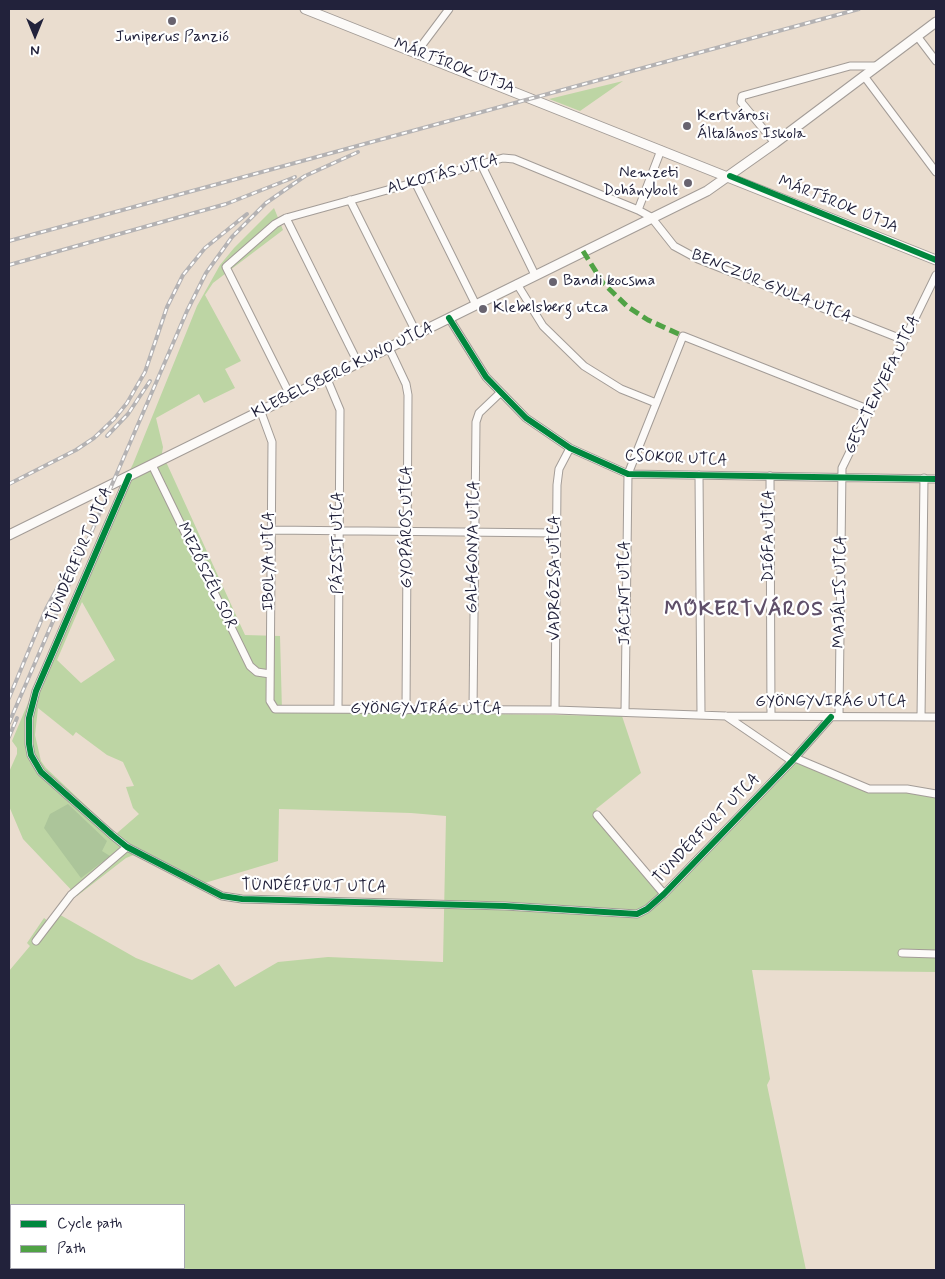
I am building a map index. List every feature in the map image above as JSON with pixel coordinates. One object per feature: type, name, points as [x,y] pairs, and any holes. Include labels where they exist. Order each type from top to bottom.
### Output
[{"type":"street","name":"MÁRTÍROK ÚTJA","points":[[305,9],[730,176],[936,260]]},
{"type":"street","points":[[416,52],[449,9]]},
{"type":"street","name":"KLEBELSBERG KUNO UTCA","points":[[9,535],[707,190],[775,144],[936,22]]},
{"type":"street","points":[[917,36],[936,61]]},
{"type":"street","points":[[775,144],[741,102],[740,98],[743,95],[850,66],[878,66]]},
{"type":"street","points":[[864,76],[936,172]]},
{"type":"street","points":[[638,210],[661,150]]},
{"type":"street","name":"ALKOTÁS UTCA","points":[[291,397],[226,267],[275,224],[286,218],[503,158],[514,159],[651,217]]},
{"type":"street","points":[[480,164],[536,275]]},
{"type":"street","points":[[415,182],[476,305]]},
{"type":"street","points":[[350,200],[417,334]]},
{"type":"street","name":"BENCZÚR GYULA UTCA","points":[[651,217],[674,246],[691,256],[904,340]]},
{"type":"street","points":[[286,218],[358,363]]},
{"type":"street","name":"GESZTENYEFA UTCA","points":[[842,468],[936,275]]},
{"type":"street","points":[[517,284],[542,326],[584,366],[621,389],[656,404]]},
{"type":"street","name":"CSOKOR UTCA","points":[[449,318],[475,362],[500,393],[539,428],[570,448],[628,474],[936,479]]},
{"type":"street","points":[[628,474],[683,336],[870,410]]},
{"type":"street","name":"GYOPÁROS UTCA","points":[[389,348],[406,384],[408,395],[406,710]]},
{"type":"street","name":"PÁZSIT UTCA","points":[[327,378],[340,410],[338,709]]},
{"type":"street","name":"GALAGONYA UTCA","points":[[473,710],[476,422],[479,413],[500,393]]},
{"type":"street","name":"IBOLYA UTCA","points":[[261,412],[272,442],[270,704],[275,709]]},
{"type":"street","name":"VADRÓZSA UTCA","points":[[555,710],[557,477],[570,448]]},
{"type":"street","name":"MEZŐSZÉL SOR","points":[[152,465],[250,666],[257,672],[270,674]]},
{"type":"street","name":"MAJÁLIS UTCA","points":[[839,716],[842,468]]},
{"type":"street","name":"JÁCINT UTCA","points":[[625,712],[628,474]]},
{"type":"street","points":[[699,475],[701,714]]},
{"type":"street","name":"TÜNDÉRFÜRT UTCA","points":[[129,476],[36,691],[28,732],[31,755],[41,772],[127,847],[222,896],[242,899],[505,906],[631,915],[646,910],[664,894],[794,759],[831,717]]},
{"type":"street","name":"DIÓFA UTCA","points":[[770,476],[771,716]]},
{"type":"street","points":[[921,717],[924,478]]},
{"type":"street","points":[[271,530],[556,533]]},
{"type":"street","name":"GYÖNGYVIRÁG UTCA","points":[[275,709],[555,710],[726,716],[936,717]]},
{"type":"street","points":[[726,716],[794,759],[869,789],[907,789],[936,794]]},
{"type":"street","points":[[597,815],[664,894]]},
{"type":"street","points":[[36,941],[71,896],[127,847]]},
{"type":"street","points":[[902,953],[936,954]]},
{"type":"green space","points":[[623,81],[580,111],[549,99]]},
{"type":"green space","points":[[274,208],[283,230],[213,283],[205,295],[241,361],[225,369],[235,388],[204,403],[199,394],[156,418],[163,447],[162,453],[245,635],[280,636],[282,711],[622,716],[641,773],[596,809],[664,899],[797,761],[877,793],[936,793],[936,972],[752,970],[770,1079],[767,1085],[806,1270],[9,1270],[9,971],[30,946],[27,943],[44,918],[48,921],[55,912],[136,958],[192,980],[219,964],[235,987],[278,962],[328,957],[443,962],[446,816],[411,813],[279,809],[278,861],[198,885],[136,854],[126,858],[77,896],[23,839],[9,806],[9,772],[17,754],[17,748],[12,741],[105,520],[133,464],[197,306],[220,265],[234,248]],"holes":[[[82,602],[115,660],[81,683],[57,660]],[[38,708],[73,736],[76,732],[107,755],[123,762],[134,786],[126,787],[133,808],[139,814],[116,834],[46,768],[41,761],[35,735]]]},
{"type":"green space","points":[[68,804],[107,841],[102,851],[110,856],[81,878],[44,828],[50,814]]},
{"type":"railway","points":[[9,241],[859,9]]},
{"type":"railway","points":[[9,723],[187,311],[206,273],[232,237],[266,203],[305,176],[358,152]]},
{"type":"railway","points":[[9,265],[226,204],[295,177]]},
{"type":"railway","points":[[9,484],[76,450],[94,438],[114,419],[127,403],[145,372],[167,307],[183,275],[205,248],[247,214]]},
{"type":"railway","points":[[107,436],[128,414],[150,381]]},
{"type":"railway","points":[[9,698],[46,609],[76,553]]},
{"type":"railway","points":[[9,737],[17,718]]},
{"type":"marked path","points":[[583,251],[603,283],[628,307],[648,320],[683,336]]},
{"type":"cycle path","points":[[730,176],[936,260]]},
{"type":"cycle path","points":[[449,318],[486,377],[526,418],[570,448],[628,474],[936,479]]},
{"type":"cycle path","points":[[129,476],[36,691],[29,718],[31,755],[41,772],[127,847],[222,896],[242,899],[505,906],[637,914],[647,909],[664,894],[792,761],[831,717]]},
{"type":"place","name":"Juniperus Panzió","points":[[172,21]]},
{"type":"place","name":"Kertvárosi Általános Iskola","points":[[687,126]]},
{"type":"place","name":"Nemzeti Dohánybolt","points":[[688,183]]},
{"type":"place","name":"Bandi kocsma","points":[[553,282]]},
{"type":"place","name":"Klebelsberg utca","points":[[483,309]]},
{"type":"district","name":"MŰKERTVÁROS","points":[[744,611]]}]
